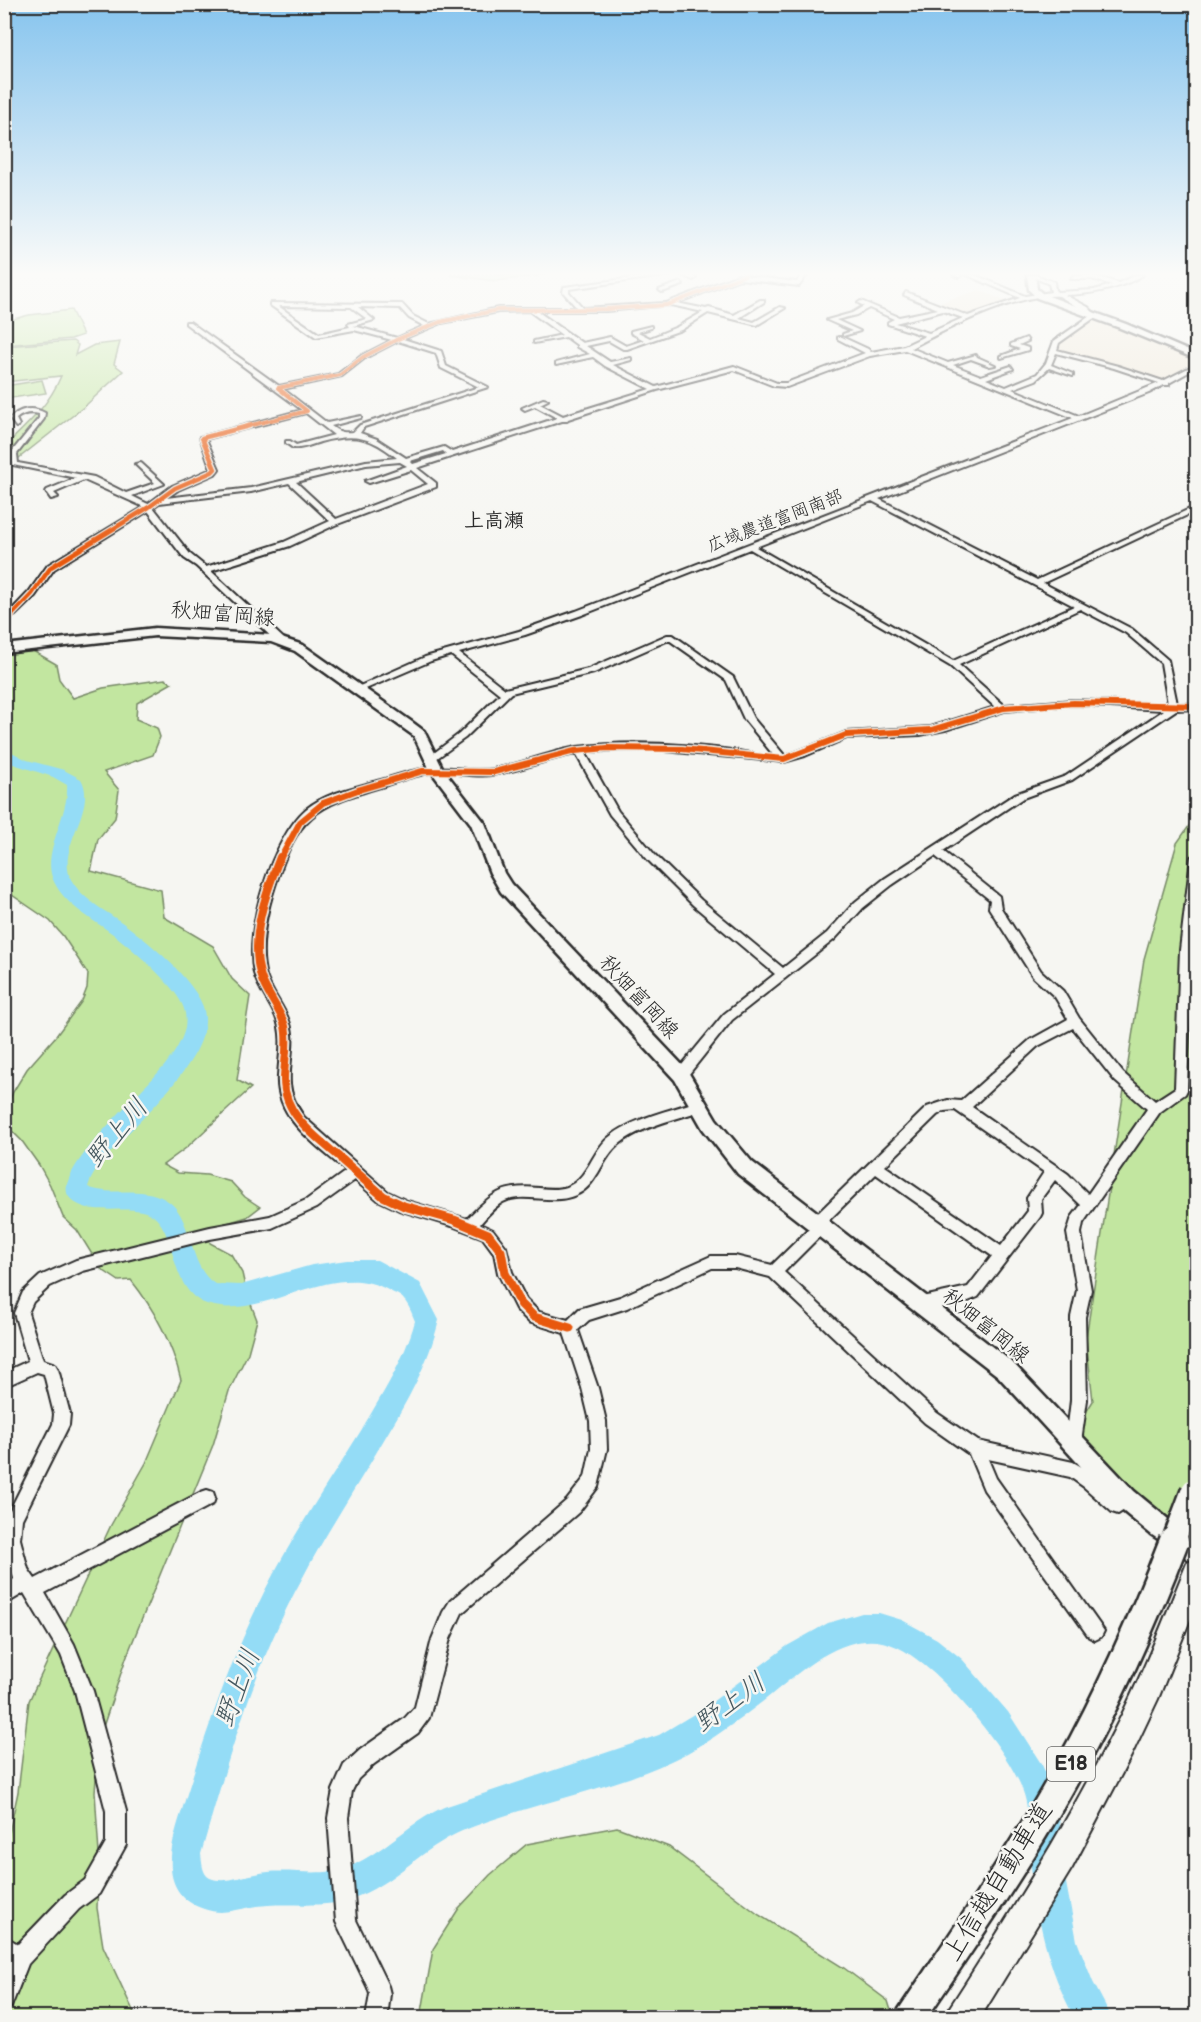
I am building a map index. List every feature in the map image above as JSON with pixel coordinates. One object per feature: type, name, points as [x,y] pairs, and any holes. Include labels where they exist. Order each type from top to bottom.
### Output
[{"type":"highway","name":"上信越自動車道","points":[[910,2018],[979,1917],[1036,1827],[1088,1733],[1132,1642],[1166,1564],[1195,1485]]},
{"type":"highway","name":"上信越自動車道","points":[[961,2018],[1008,1947],[1085,1815],[1160,1663],[1197,1572]]},
{"type":"main road","name":"秋畑富岡線","points":[[4,649],[155,632],[188,632],[281,641],[299,648],[419,734],[435,764],[478,823],[497,873],[506,888],[681,1075],[698,1106],[729,1152],[745,1168],[1005,1369],[1126,1499],[1160,1527],[1197,1551]]},
{"type":"street","points":[[252,369],[336,433],[346,435]]},
{"type":"street","points":[[278,388],[340,375],[347,369]]},
{"type":"street","points":[[356,434],[357,429],[362,426],[485,387],[447,369]]},
{"type":"street","points":[[618,369],[656,389]]},
{"type":"street","points":[[369,481],[656,389],[729,369]]},
{"type":"street","points":[[738,369],[783,386],[828,369]]},
{"type":"street","points":[[958,369],[1078,418]]},
{"type":"street","points":[[979,379],[1007,369]]},
{"type":"street","points":[[1005,390],[1032,380],[1045,369]]},
{"type":"street","points":[[1057,369],[1071,375]]},
{"type":"street","points":[[1123,369],[1167,384]]},
{"type":"street","name":"広域農道富岡南部","points":[[358,689],[410,666],[545,626],[751,547],[1167,384],[1191,369]]},
{"type":"street","points":[[525,408],[545,400]]},
{"type":"street","points":[[535,404],[565,420]]},
{"type":"street","points":[[16,425],[14,419],[20,413],[34,411],[42,413],[42,418],[13,454],[15,464],[91,479],[149,507],[187,556],[199,564],[281,641]]},
{"type":"street","points":[[4,624],[32,594],[51,567],[149,507],[175,488],[212,472],[214,469],[202,438],[307,411]]},
{"type":"street","points":[[326,425],[359,417]]},
{"type":"street","points":[[204,570],[287,544],[335,522],[433,485],[372,438],[356,434],[346,435],[295,447],[288,442]]},
{"type":"street","points":[[158,501],[251,490],[366,463],[402,460],[444,449],[453,455]]},
{"type":"street","points":[[124,496],[160,484],[139,464]]},
{"type":"street","points":[[54,497],[50,492],[82,478]]},
{"type":"street","points":[[291,481],[335,522]]},
{"type":"street","points":[[873,499],[1129,631],[1165,662],[1173,708]]},
{"type":"street","points":[[1037,583],[1197,508]]},
{"type":"street","points":[[751,547],[953,664],[1002,708]]},
{"type":"street","points":[[953,664],[1080,606]]},
{"type":"street","points":[[570,1328],[534,1317],[521,1304],[505,1273],[501,1251],[488,1234],[470,1225],[404,1206],[383,1196],[354,1173],[299,1121],[289,1107],[284,1092],[286,1041],[284,1024],[259,970],[259,933],[270,884],[286,840],[308,813],[328,798],[435,764],[505,693],[517,688],[591,671],[670,637],[730,679],[749,719],[782,759]]},
{"type":"street","points":[[452,652],[505,693]]},
{"type":"street","points":[[435,764],[478,773],[503,770],[579,750],[612,747],[658,748],[782,759],[846,735],[941,729],[978,714],[1002,708],[1048,704],[1113,703],[1173,708],[1197,706]]},
{"type":"street","points":[[681,1075],[728,1017],[831,936],[859,905],[888,882],[937,852],[1019,796],[1069,778],[1173,708]]},
{"type":"street","points":[[579,750],[609,807],[620,821],[686,892],[783,975]]},
{"type":"street","points":[[937,852],[995,899],[995,908],[1037,974],[1059,994],[1075,1021],[1119,1077],[1155,1108]]},
{"type":"street","points":[[1074,1442],[1078,1400],[1078,1317],[1084,1290],[1074,1233],[1077,1221],[1155,1108],[1181,1090],[1186,950],[1197,857]]},
{"type":"street","points":[[963,1107],[1034,1043],[1075,1021]]},
{"type":"street","points":[[774,1272],[875,1166],[940,1106],[954,1104],[963,1107],[1077,1189],[1089,1204]]},
{"type":"street","points":[[470,1225],[501,1197],[518,1192],[551,1196],[571,1191],[585,1183],[614,1142],[635,1130],[698,1106]]},
{"type":"street","points":[[875,1166],[1002,1255]]},
{"type":"street","points":[[922,1304],[961,1297],[973,1292],[1035,1213],[1034,1198],[1053,1171]]},
{"type":"street","points":[[37,1365],[21,1313],[24,1301],[39,1285],[56,1275],[95,1262],[210,1233],[254,1226],[295,1212],[311,1204],[354,1173]]},
{"type":"street","points":[[570,1328],[584,1314],[622,1303],[711,1262],[735,1262],[774,1272],[931,1418],[975,1448],[1073,1470],[1090,1481],[1118,1506],[1126,1499]]},
{"type":"street","points":[[376,2018],[380,1994],[378,1986],[346,1922],[338,1818],[343,1790],[351,1772],[367,1757],[411,1726],[423,1712],[441,1639],[456,1607],[573,1506],[592,1481],[599,1449],[597,1421],[590,1388],[570,1328]]},
{"type":"street","points":[[4,1380],[37,1365],[50,1369],[62,1414],[58,1436],[14,1518],[12,1539],[20,1574],[68,1650],[84,1690],[116,1811],[116,1845],[92,1887],[12,1952],[4,2000]]},
{"type":"street","points":[[975,1448],[990,1484],[1095,1631]]},
{"type":"street","points":[[4,1597],[207,1498]]},
{"type":"shaded area","points":[[1128,369],[1181,369],[1162,381]]},
{"type":"green space","points":[[5,369],[123,371],[85,406],[5,469],[5,446],[44,405],[61,376],[5,382]]},
{"type":"green space","points":[[42,380],[46,393],[5,399],[5,386]]},
{"type":"green space","points":[[33,651],[56,664],[59,679],[73,698],[103,688],[165,679],[172,683],[137,703],[136,719],[157,728],[160,737],[153,755],[104,772],[119,790],[115,818],[98,839],[91,871],[161,890],[164,917],[213,946],[232,979],[250,996],[237,1080],[251,1088],[186,1148],[163,1165],[178,1173],[207,1175],[231,1182],[245,1197],[260,1207],[247,1217],[207,1229],[210,1243],[231,1254],[242,1273],[257,1320],[248,1353],[229,1391],[213,1445],[126,1658],[99,1739],[95,1792],[99,1854],[97,1908],[103,1946],[136,2017],[5,2017],[5,1852],[18,1792],[29,1701],[111,1525],[146,1463],[181,1380],[168,1340],[148,1303],[131,1280],[119,1281],[101,1269],[77,1230],[63,1217],[39,1165],[22,1141],[9,1128],[5,1112],[13,1092],[27,1069],[82,1001],[87,988],[88,974],[63,936],[50,921],[12,895],[5,881],[4,654]]},
{"type":"green space","points":[[1196,816],[1196,1524],[1156,1520],[1082,1464],[1078,1425],[1093,1401],[1086,1338],[1144,959],[1177,843]]},
{"type":"green space","points":[[617,1827],[669,1847],[759,1915],[844,1968],[888,2001],[893,2017],[421,2017],[433,1949],[459,1908],[490,1875],[527,1844]]},
{"type":"waterway","name":"野上川","points":[[4,753],[21,763],[58,774],[75,783],[74,810],[61,850],[60,876],[80,902],[133,940],[172,977],[191,1001],[196,1019],[195,1029],[184,1055],[162,1083],[87,1165],[79,1178],[76,1190],[82,1195],[99,1200],[130,1200],[158,1206],[173,1224],[193,1279],[211,1295],[241,1296],[312,1276],[347,1271],[377,1271],[412,1291],[427,1320],[407,1378],[292,1568],[272,1611],[260,1629],[218,1743],[185,1854],[188,1874],[196,1888],[206,1893],[225,1896],[260,1889],[321,1888],[353,1882],[455,1818],[640,1758],[670,1746],[714,1719],[812,1646],[845,1631],[862,1627],[879,1627],[902,1634],[927,1649],[952,1670],[998,1722],[1017,1750],[1041,1798],[1049,1883],[1061,1941],[1069,1968],[1095,2018]]},
{"type":"cycle path","points":[[4,624],[32,594],[51,567],[149,507],[175,488],[212,472],[215,469],[202,438],[307,411],[278,388],[340,375],[347,369]]},
{"type":"cycle path","points":[[570,1328],[534,1317],[521,1304],[505,1273],[501,1251],[488,1234],[454,1220],[404,1206],[383,1196],[299,1121],[290,1106],[285,1094],[284,1083],[287,1051],[285,1026],[261,977],[258,935],[265,900],[282,854],[300,822],[311,811],[339,796],[429,770],[494,772],[589,749],[664,748],[738,754],[775,760],[802,754],[846,735],[911,733],[931,730],[1004,708],[1074,703],[1196,706]]},
{"type":"district","name":"上高瀬","points":[[494,521]]}]
